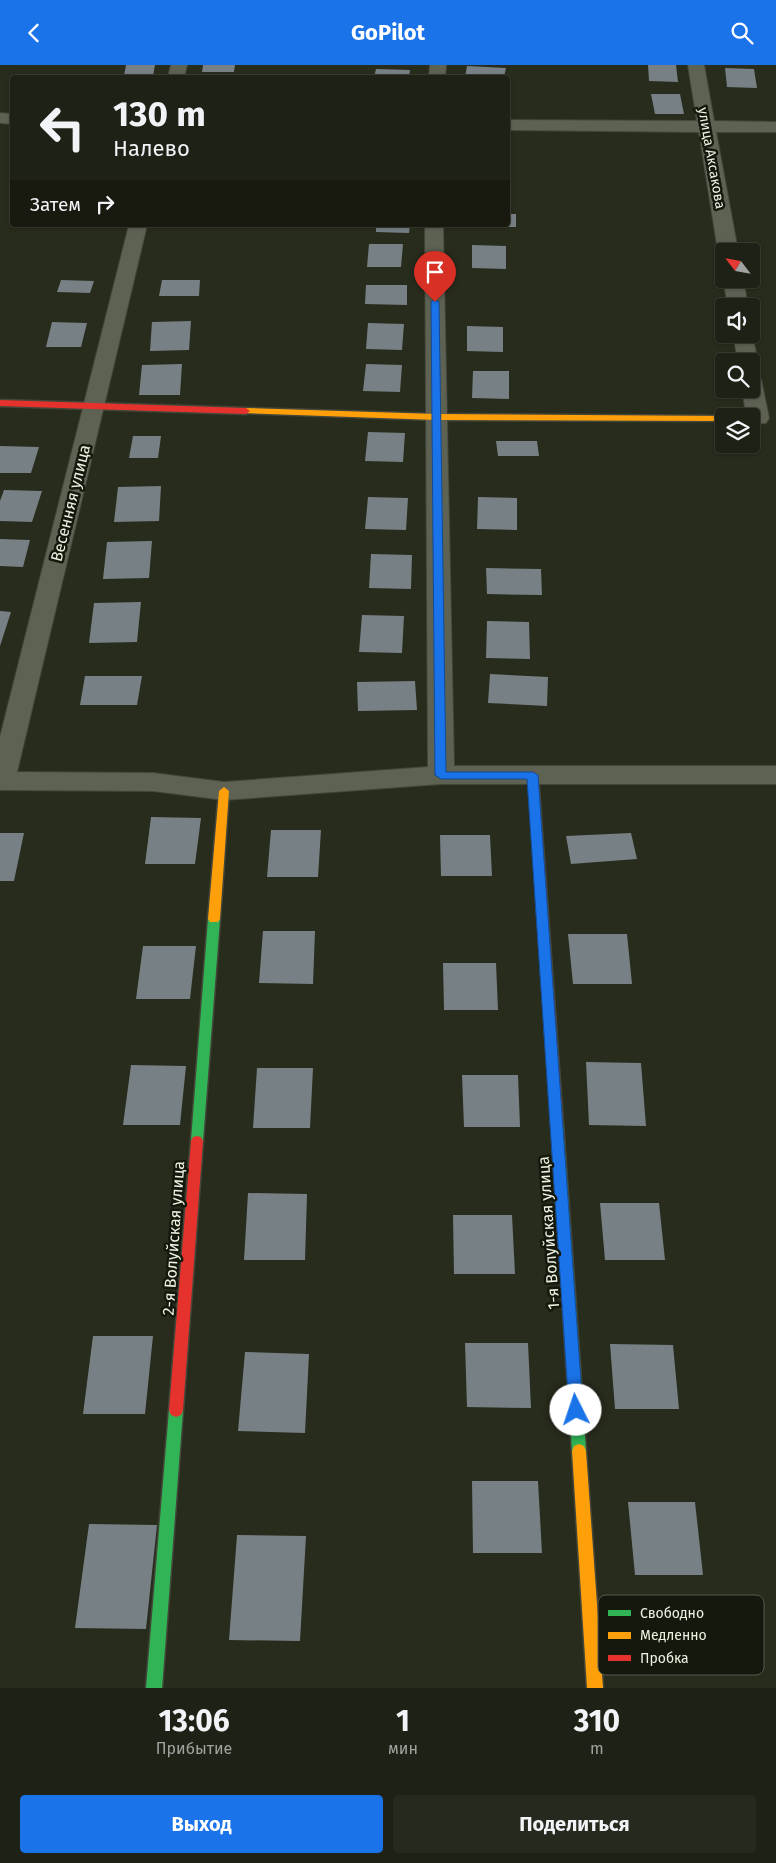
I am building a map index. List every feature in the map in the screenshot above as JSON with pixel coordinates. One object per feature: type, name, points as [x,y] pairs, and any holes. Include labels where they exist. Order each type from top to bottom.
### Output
[{"type":"street","name":"улица Аксакова","points":[[696,65],[727,243]]},
{"type":"street","points":[[510,125],[776,127]]},
{"type":"street","name":"Весенняя улица","points":[[1,781],[138,227]]},
{"type":"street","points":[[434,227],[441,775]]},
{"type":"street","points":[[0,403],[436,417],[715,418]]},
{"type":"street","points":[[1,781],[152,783],[224,791],[441,775],[776,775]]},
{"type":"street","name":"1-я Волуйская улица","points":[[533,775],[595,1688]]},
{"type":"street","name":"2-я Волуйская улица","points":[[154,1688],[224,791]]},
{"type":"building","points":[[126,65],[155,65],[153,75],[124,75]]},
{"type":"building","points":[[203,65],[235,65],[234,72],[202,72]]},
{"type":"building","points":[[648,65],[676,65],[678,82],[649,81]]},
{"type":"building","points":[[467,66],[506,68],[504,75],[465,75]]},
{"type":"building","points":[[725,68],[754,69],[757,88],[727,87]]},
{"type":"building","points":[[376,69],[410,70],[409,75],[374,75]]},
{"type":"building","points":[[651,94],[680,94],[684,114],[655,114]]},
{"type":"building","points":[[510,214],[516,214],[516,227],[510,227]]},
{"type":"building","points":[[376,227],[410,227],[409,233],[376,232]]},
{"type":"building","points":[[369,244],[403,244],[401,267],[367,267]]},
{"type":"building","points":[[472,245],[506,246],[506,269],[472,268]]},
{"type":"building","points":[[61,280],[94,281],[90,293],[57,292]]},
{"type":"building","points":[[162,280],[200,280],[199,296],[159,296]]},
{"type":"building","points":[[366,285],[407,285],[407,305],[365,304]]},
{"type":"building","points":[[191,321],[189,350],[150,351],[152,322]]},
{"type":"building","points":[[52,322],[87,323],[81,347],[46,347]]},
{"type":"building","points":[[368,323],[404,324],[402,350],[366,349]]},
{"type":"building","points":[[467,326],[503,327],[503,352],[467,351]]},
{"type":"building","points":[[182,364],[180,395],[139,395],[142,365]]},
{"type":"building","points":[[366,364],[402,365],[400,392],[363,391]]},
{"type":"building","points":[[473,371],[509,371],[509,399],[472,398]]},
{"type":"building","points":[[368,432],[405,433],[403,462],[365,461]]},
{"type":"building","points":[[133,436],[161,436],[158,458],[129,458]]},
{"type":"building","points":[[496,441],[537,441],[539,456],[498,456]]},
{"type":"building","points":[[0,446],[39,447],[31,473],[0,473]]},
{"type":"building","points":[[161,486],[159,521],[114,522],[118,487]]},
{"type":"building","points":[[4,490],[42,491],[32,522],[0,521],[0,501]]},
{"type":"building","points":[[368,497],[408,498],[406,530],[365,529]]},
{"type":"building","points":[[478,497],[517,498],[517,530],[477,529]]},
{"type":"building","points":[[0,539],[30,540],[23,567],[0,566]]},
{"type":"building","points":[[152,541],[149,578],[103,579],[107,542]]},
{"type":"building","points":[[371,554],[412,555],[411,589],[369,588]]},
{"type":"building","points":[[486,568],[541,569],[542,595],[487,594]]},
{"type":"building","points":[[141,602],[137,642],[89,643],[94,603]]},
{"type":"building","points":[[0,611],[11,612],[0,646]]},
{"type":"building","points":[[362,615],[404,616],[402,653],[359,652]]},
{"type":"building","points":[[487,621],[529,622],[530,659],[486,658]]},
{"type":"building","points":[[490,674],[548,677],[547,706],[488,703]]},
{"type":"building","points":[[85,676],[142,676],[137,705],[80,705]]},
{"type":"building","points":[[415,681],[417,710],[358,711],[357,682]]},
{"type":"building","points":[[151,817],[201,818],[195,864],[145,864]]},
{"type":"building","points":[[271,830],[321,830],[318,877],[267,877]]},
{"type":"building","points":[[0,833],[24,833],[14,881],[0,881]]},
{"type":"building","points":[[631,833],[637,859],[571,864],[566,836]]},
{"type":"building","points":[[440,835],[490,835],[492,876],[441,876]]},
{"type":"building","points":[[263,931],[315,931],[313,984],[259,983]]},
{"type":"building","points":[[568,934],[627,934],[632,984],[573,984]]},
{"type":"building","points":[[143,946],[196,946],[190,999],[136,999]]},
{"type":"building","points":[[443,963],[496,963],[498,1010],[444,1010]]},
{"type":"building","points":[[586,1062],[641,1063],[646,1126],[589,1125]]},
{"type":"building","points":[[131,1065],[186,1066],[180,1125],[123,1125]]},
{"type":"building","points":[[257,1068],[313,1068],[310,1128],[253,1128]]},
{"type":"building","points":[[462,1075],[518,1075],[520,1127],[464,1127]]},
{"type":"building","points":[[248,1193],[307,1194],[305,1260],[244,1260]]},
{"type":"building","points":[[600,1203],[659,1203],[665,1260],[605,1260]]},
{"type":"building","points":[[453,1215],[512,1215],[515,1274],[454,1274]]},
{"type":"building","points":[[93,1336],[153,1336],[145,1414],[83,1414]]},
{"type":"building","points":[[465,1343],[528,1343],[531,1408],[467,1407]]},
{"type":"building","points":[[610,1344],[673,1345],[679,1409],[615,1409]]},
{"type":"building","points":[[245,1352],[309,1354],[305,1433],[238,1431]]},
{"type":"building","points":[[472,1481],[538,1481],[542,1553],[473,1553]]},
{"type":"building","points":[[628,1502],[695,1502],[703,1575],[635,1575]]},
{"type":"building","points":[[89,1524],[157,1525],[146,1629],[75,1628]]},
{"type":"building","points":[[237,1535],[306,1536],[300,1641],[229,1640]]},
{"type":"traffic: fast","points":[[197,1141],[214,919]]},
{"type":"traffic: fast","points":[[557,1124],[579,1451]]},
{"type":"traffic: fast","points":[[154,1688],[176,1410]]},
{"type":"traffic: slow","points":[[246,411],[436,417],[715,418]]},
{"type":"traffic: slow","points":[[214,919],[224,791]]},
{"type":"traffic: slow","points":[[579,1451],[595,1688]]},
{"type":"traffic: jam","points":[[0,403],[246,411]]},
{"type":"traffic: jam","points":[[533,775],[557,1124]]},
{"type":"traffic: jam","points":[[176,1410],[197,1141]]},
{"type":"route","points":[[435,302],[441,775],[533,775],[576,1410]]}]
